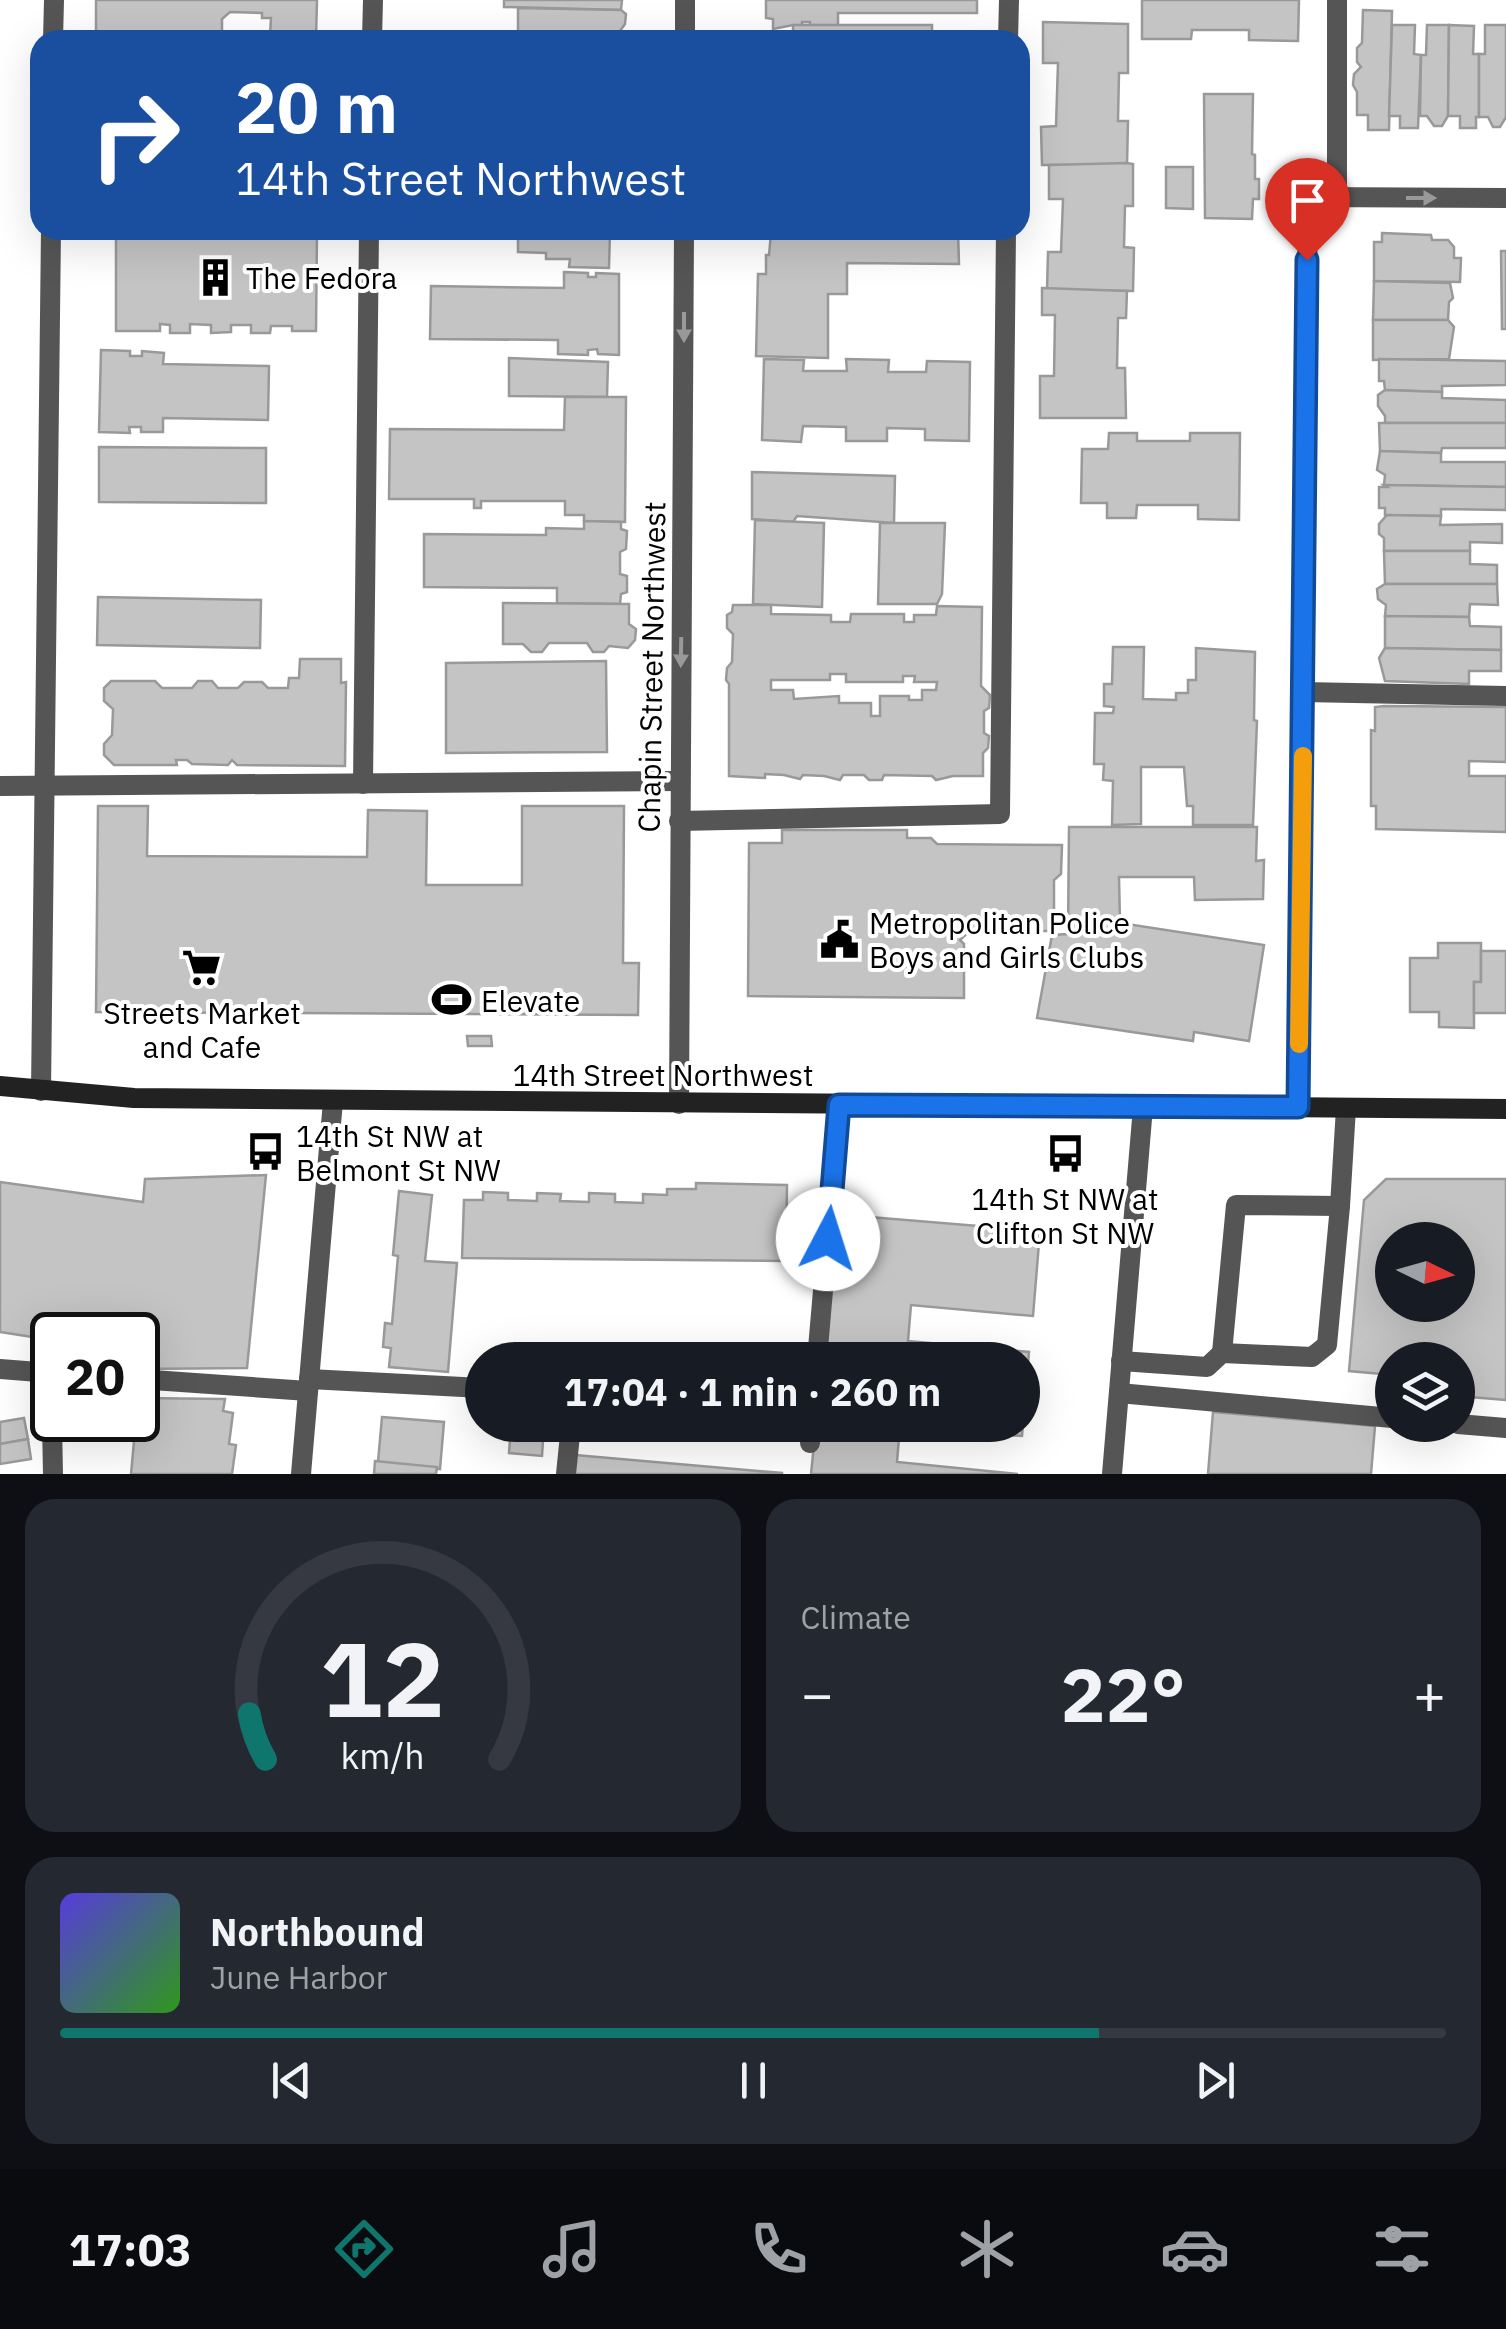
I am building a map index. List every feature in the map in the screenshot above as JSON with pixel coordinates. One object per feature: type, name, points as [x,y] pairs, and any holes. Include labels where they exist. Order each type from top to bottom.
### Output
[{"type":"main road","name":"14th Street Northwest","points":[[0,1086],[134,1098],[333,1101],[1506,1108]]},
{"type":"street","points":[[54,0],[54,30]]},
{"type":"street","points":[[372,30],[373,0]]},
{"type":"street","points":[[685,0],[685,30]]},
{"type":"street","points":[[1008,30],[1009,0]]},
{"type":"street","points":[[1337,0],[1337,198]]},
{"type":"street","points":[[1298,1107],[1308,196],[1506,198]]},
{"type":"street","points":[[41,1091],[51,240]]},
{"type":"street","points":[[362,784],[369,240]]},
{"type":"street","name":"Chapin Street Northwest","points":[[679,1104],[684,240]]},
{"type":"street","points":[[679,820],[1000,814],[1006,240]]},
{"type":"street","points":[[1303,692],[1506,696]]},
{"type":"street","points":[[0,786],[679,781]]},
{"type":"street","points":[[301,1474],[333,1101]]},
{"type":"street","points":[[819,1342],[839,1105]]},
{"type":"street","points":[[1112,1474],[1143,1107]]},
{"type":"street","points":[[1222,1353],[1312,1357],[1326,1344],[1346,1108]]},
{"type":"street","points":[[1121,1362],[1207,1367],[1222,1353],[1236,1205],[1340,1206]]},
{"type":"street","points":[[0,1369],[30,1371]]},
{"type":"street","points":[[160,1380],[465,1388]]},
{"type":"street","points":[[1119,1393],[1375,1416]]},
{"type":"street","points":[[1475,1425],[1506,1428]]},
{"type":"street","points":[[52,1442],[52,1474]]},
{"type":"street","points":[[566,1474],[570,1442]]},
{"type":"building","points":[[96,0],[317,0],[316,30],[270,30],[271,18],[262,18],[262,13],[230,12],[222,19],[222,30],[96,30]]},
{"type":"building","points":[[504,0],[622,0],[621,10],[504,7]]},
{"type":"building","points":[[766,0],[977,0],[977,13],[838,13],[838,29],[810,28],[810,22],[802,22],[802,29],[793,25],[773,29],[773,19],[766,18]]},
{"type":"building","points":[[1142,0],[1299,0],[1298,41],[1249,40],[1249,30],[1192,30],[1191,39],[1142,39]]},
{"type":"building","points":[[518,8],[621,10],[626,14],[621,30],[518,30]]},
{"type":"building","points":[[1363,10],[1392,11],[1389,130],[1368,130],[1368,115],[1357,115],[1357,92],[1353,85],[1354,74],[1361,67],[1357,48],[1362,43]]},
{"type":"building","points":[[1043,22],[1128,24],[1128,73],[1119,73],[1118,121],[1128,121],[1127,165],[1042,165],[1041,127],[1056,126],[1058,63],[1043,63]]},
{"type":"building","points":[[793,25],[932,25],[932,30],[793,30]]},
{"type":"building","points":[[1392,25],[1415,25],[1414,54],[1421,55],[1418,128],[1400,128],[1400,116],[1389,116]]},
{"type":"building","points":[[1427,25],[1449,25],[1448,116],[1442,126],[1434,126],[1427,116],[1420,116],[1421,55],[1426,55]]},
{"type":"building","points":[[1449,25],[1474,26],[1473,54],[1479,54],[1476,128],[1460,128],[1460,116],[1448,116]]},
{"type":"building","points":[[1485,25],[1506,25],[1506,117],[1500,127],[1493,127],[1488,117],[1479,117],[1479,54],[1485,54]]},
{"type":"building","points":[[1204,94],[1253,94],[1252,154],[1255,179],[1259,179],[1259,199],[1253,199],[1252,219],[1205,218]]},
{"type":"building","points":[[1133,164],[1133,206],[1125,206],[1124,247],[1134,248],[1133,291],[1047,290],[1048,252],[1061,252],[1063,199],[1049,199],[1049,165]]},
{"type":"building","points":[[1166,167],[1193,167],[1193,209],[1166,208]]},
{"type":"building","points":[[1382,233],[1431,235],[1432,240],[1448,240],[1454,247],[1454,258],[1461,258],[1460,282],[1374,281],[1374,242],[1382,242]]},
{"type":"building","name":"The Fedora","points":[[116,240],[317,240],[316,331],[271,326],[270,333],[251,333],[251,325],[231,325],[231,332],[211,333],[211,325],[190,324],[190,333],[170,333],[170,325],[160,324],[160,331],[116,331]]},
{"type":"building","points":[[518,240],[610,240],[609,268],[569,267],[570,259],[546,259],[546,253],[518,252]]},
{"type":"building","points":[[770,240],[958,240],[959,264],[847,263],[847,294],[828,294],[828,358],[756,356],[758,274],[766,274]]},
{"type":"building","points":[[1501,251],[1506,251],[1506,329],[1502,329]]},
{"type":"building","points":[[564,272],[588,273],[588,277],[596,277],[596,273],[619,274],[619,355],[598,354],[597,349],[588,350],[588,355],[558,354],[558,340],[430,339],[431,286],[564,288]]},
{"type":"building","points":[[1374,281],[1450,283],[1453,298],[1449,302],[1448,320],[1373,320]]},
{"type":"building","points":[[1042,288],[1127,291],[1126,318],[1118,318],[1117,368],[1125,368],[1126,418],[1040,418],[1040,376],[1054,376],[1055,315],[1042,315]]},
{"type":"building","points":[[1373,320],[1448,320],[1454,327],[1449,359],[1373,360]]},
{"type":"building","points":[[101,350],[130,351],[130,356],[142,356],[142,351],[164,353],[163,364],[269,366],[268,420],[163,418],[163,432],[141,432],[141,427],[129,427],[130,433],[99,432]]},
{"type":"building","points":[[509,358],[608,362],[607,397],[509,396]]},
{"type":"building","points":[[764,359],[804,360],[803,371],[847,371],[846,359],[889,360],[888,372],[926,372],[927,361],[970,362],[969,441],[925,440],[925,429],[887,428],[887,441],[846,441],[846,427],[803,426],[801,442],[762,440]]},
{"type":"building","points":[[1379,359],[1506,361],[1506,385],[1442,386],[1442,392],[1385,390],[1384,381],[1379,381]]},
{"type":"building","points":[[1385,390],[1442,392],[1442,398],[1506,400],[1506,423],[1385,423],[1378,395]]},
{"type":"building","points":[[565,397],[626,397],[625,522],[584,521],[584,515],[565,515],[565,501],[481,501],[481,508],[474,508],[474,499],[389,499],[390,429],[564,430]]},
{"type":"building","points":[[1379,423],[1506,423],[1506,448],[1442,448],[1441,453],[1380,451]]},
{"type":"building","points":[[1109,433],[1137,433],[1137,441],[1190,441],[1190,433],[1240,433],[1239,520],[1198,519],[1198,505],[1137,505],[1136,518],[1107,518],[1107,503],[1081,503],[1082,449],[1108,449]]},
{"type":"building","points":[[99,447],[266,448],[266,503],[99,502]]},
{"type":"building","points":[[1380,451],[1441,453],[1441,462],[1506,462],[1506,487],[1384,485],[1385,475],[1377,470]]},
{"type":"building","points":[[752,472],[895,476],[894,523],[797,516],[793,522],[752,519]]},
{"type":"building","points":[[1384,485],[1506,487],[1506,510],[1441,509],[1441,516],[1385,515],[1385,508],[1379,508],[1379,487],[1387,487]]},
{"type":"building","points":[[1387,515],[1441,516],[1440,525],[1502,524],[1502,543],[1470,542],[1470,551],[1384,551],[1379,524]]},
{"type":"building","points":[[755,520],[824,523],[822,607],[753,604]]},
{"type":"building","points":[[584,521],[621,522],[621,529],[627,531],[626,549],[620,552],[620,574],[627,576],[627,592],[621,594],[620,604],[557,603],[557,588],[424,587],[424,534],[546,535],[546,528],[584,529]]},
{"type":"building","points":[[880,523],[945,523],[942,594],[937,604],[878,604]]},
{"type":"building","points":[[1384,551],[1470,551],[1470,564],[1497,565],[1497,584],[1385,584]]},
{"type":"building","points":[[1385,584],[1497,584],[1498,605],[1470,604],[1469,617],[1385,616],[1386,605],[1378,599],[1377,589]]},
{"type":"building","points":[[98,597],[261,600],[260,648],[97,645]]},
{"type":"building","points":[[503,603],[629,604],[629,624],[636,629],[635,640],[628,648],[609,646],[604,652],[593,652],[587,643],[549,643],[542,652],[531,652],[523,644],[503,644]]},
{"type":"building","points":[[733,605],[771,605],[771,614],[831,615],[831,622],[850,622],[851,614],[904,614],[904,622],[914,622],[914,615],[936,615],[937,606],[982,607],[981,686],[990,695],[989,708],[984,711],[984,733],[989,736],[988,748],[983,753],[983,776],[936,780],[932,776],[884,775],[882,780],[869,780],[864,775],[843,775],[840,780],[803,775],[800,779],[765,774],[765,778],[729,776],[726,680],[732,662],[733,634],[727,628],[727,615]],"holes":[[[830,674],[846,674],[846,682],[903,682],[903,676],[915,676],[914,682],[937,682],[936,690],[922,690],[922,700],[880,696],[880,716],[871,716],[871,703],[839,703],[839,696],[794,699],[793,690],[771,690],[771,680],[830,680]]]},
{"type":"building","points":[[1385,616],[1469,617],[1470,626],[1501,627],[1501,650],[1385,648]]},
{"type":"building","points":[[1113,647],[1144,647],[1143,699],[1176,700],[1176,693],[1188,693],[1188,680],[1196,680],[1196,648],[1255,652],[1253,825],[1193,825],[1193,806],[1187,806],[1184,767],[1141,767],[1141,824],[1112,825],[1113,781],[1103,780],[1104,764],[1094,764],[1095,713],[1113,713],[1114,707],[1104,706],[1104,684],[1112,684]]},
{"type":"building","points":[[1385,648],[1501,650],[1501,671],[1469,671],[1469,684],[1385,681],[1379,658]]},
{"type":"building","points":[[300,659],[341,659],[341,683],[346,682],[345,766],[237,765],[232,760],[228,765],[176,760],[177,765],[114,765],[104,755],[104,744],[112,735],[113,709],[104,701],[104,688],[111,681],[155,681],[162,688],[192,688],[198,681],[212,681],[218,688],[262,682],[268,688],[288,688],[289,678],[299,678]]},
{"type":"building","points":[[606,661],[607,752],[446,753],[446,663]]},
{"type":"building","points":[[1375,707],[1506,707],[1506,762],[1469,761],[1469,776],[1506,776],[1506,832],[1376,829],[1376,806],[1371,806],[1371,730],[1375,731]]},
{"type":"building","points":[[98,806],[148,806],[147,856],[367,857],[368,810],[427,811],[426,885],[522,885],[522,806],[624,806],[623,963],[639,963],[638,1015],[96,1012]]},
{"type":"building","points":[[1069,827],[1257,827],[1256,861],[1264,860],[1263,899],[1195,900],[1194,877],[1119,877],[1120,923],[1264,945],[1249,1041],[1194,1032],[1193,1041],[1037,1018],[1052,935],[1068,934]]},
{"type":"building","points":[[782,830],[907,830],[907,838],[931,838],[937,844],[1062,845],[1061,874],[1054,880],[1054,931],[1005,931],[1005,917],[985,916],[960,940],[964,944],[964,998],[748,996],[749,843],[782,843]]},
{"type":"building","points":[[1438,943],[1481,943],[1481,982],[1474,982],[1474,1028],[1439,1027],[1439,1012],[1410,1012],[1410,958],[1438,958]]},
{"type":"building","points":[[1481,951],[1506,951],[1506,1013],[1474,1013],[1474,982],[1481,982]]},
{"type":"building","points":[[467,1036],[491,1036],[492,1046],[468,1046]]},
{"type":"building","points":[[266,1175],[247,1368],[160,1369],[160,1312],[30,1312],[30,1337],[0,1332],[0,1182],[143,1202],[145,1179]]},
{"type":"building","points":[[1386,1179],[1506,1179],[1506,1400],[1475,1397],[1475,1342],[1375,1342],[1375,1373],[1349,1371],[1364,1200]]},
{"type":"building","points":[[696,1183],[787,1185],[786,1261],[462,1258],[464,1200],[483,1200],[483,1192],[508,1193],[508,1200],[537,1201],[537,1193],[561,1194],[560,1201],[589,1202],[589,1193],[615,1194],[615,1202],[643,1203],[643,1194],[667,1195],[667,1189],[696,1189]]},
{"type":"building","points":[[399,1191],[432,1195],[425,1261],[457,1263],[448,1372],[389,1367],[391,1348],[383,1347],[385,1323],[392,1324]]},
{"type":"building","points":[[833,1214],[1040,1231],[1033,1316],[911,1305],[908,1341],[919,1342],[822,1342]]},
{"type":"building","points":[[160,1398],[225,1399],[223,1411],[233,1413],[229,1444],[236,1445],[232,1474],[131,1474],[134,1442],[160,1442]]},
{"type":"building","points":[[1213,1412],[1375,1426],[1371,1474],[1208,1474]]},
{"type":"building","points":[[382,1417],[444,1422],[440,1469],[378,1462]]},
{"type":"building","points":[[24,1418],[28,1439],[0,1444],[0,1422]]},
{"type":"building","points":[[28,1439],[31,1459],[0,1464],[0,1444]]},
{"type":"building","points":[[510,1442],[543,1442],[542,1456],[509,1453]]},
{"type":"building","points":[[814,1442],[899,1442],[897,1462],[1018,1474],[811,1474]]},
{"type":"building","points":[[575,1455],[782,1473],[782,1474],[573,1474]]},
{"type":"building","points":[[375,1461],[437,1467],[436,1474],[374,1474]]},
{"type":"slow traffic","points":[[1299,1044],[1303,756]]},
{"type":"place","name":"The Fedora","points":[[216,277]]},
{"type":"place","name":"Metropolitan Police Boys and Girls Clubs","points":[[839,939]]},
{"type":"place","name":"Streets Market and Cafe","points":[[202,968]]},
{"type":"place","name":"Elevate","points":[[451,1000]]},
{"type":"place","name":"14th St NW at Belmont St NW","points":[[266,1152]]},
{"type":"place","name":"14th St NW at Clifton St NW","points":[[1065,1154]]},
{"type":"route","points":[[828,1239],[839,1105],[1298,1107],[1307,260]]}]
